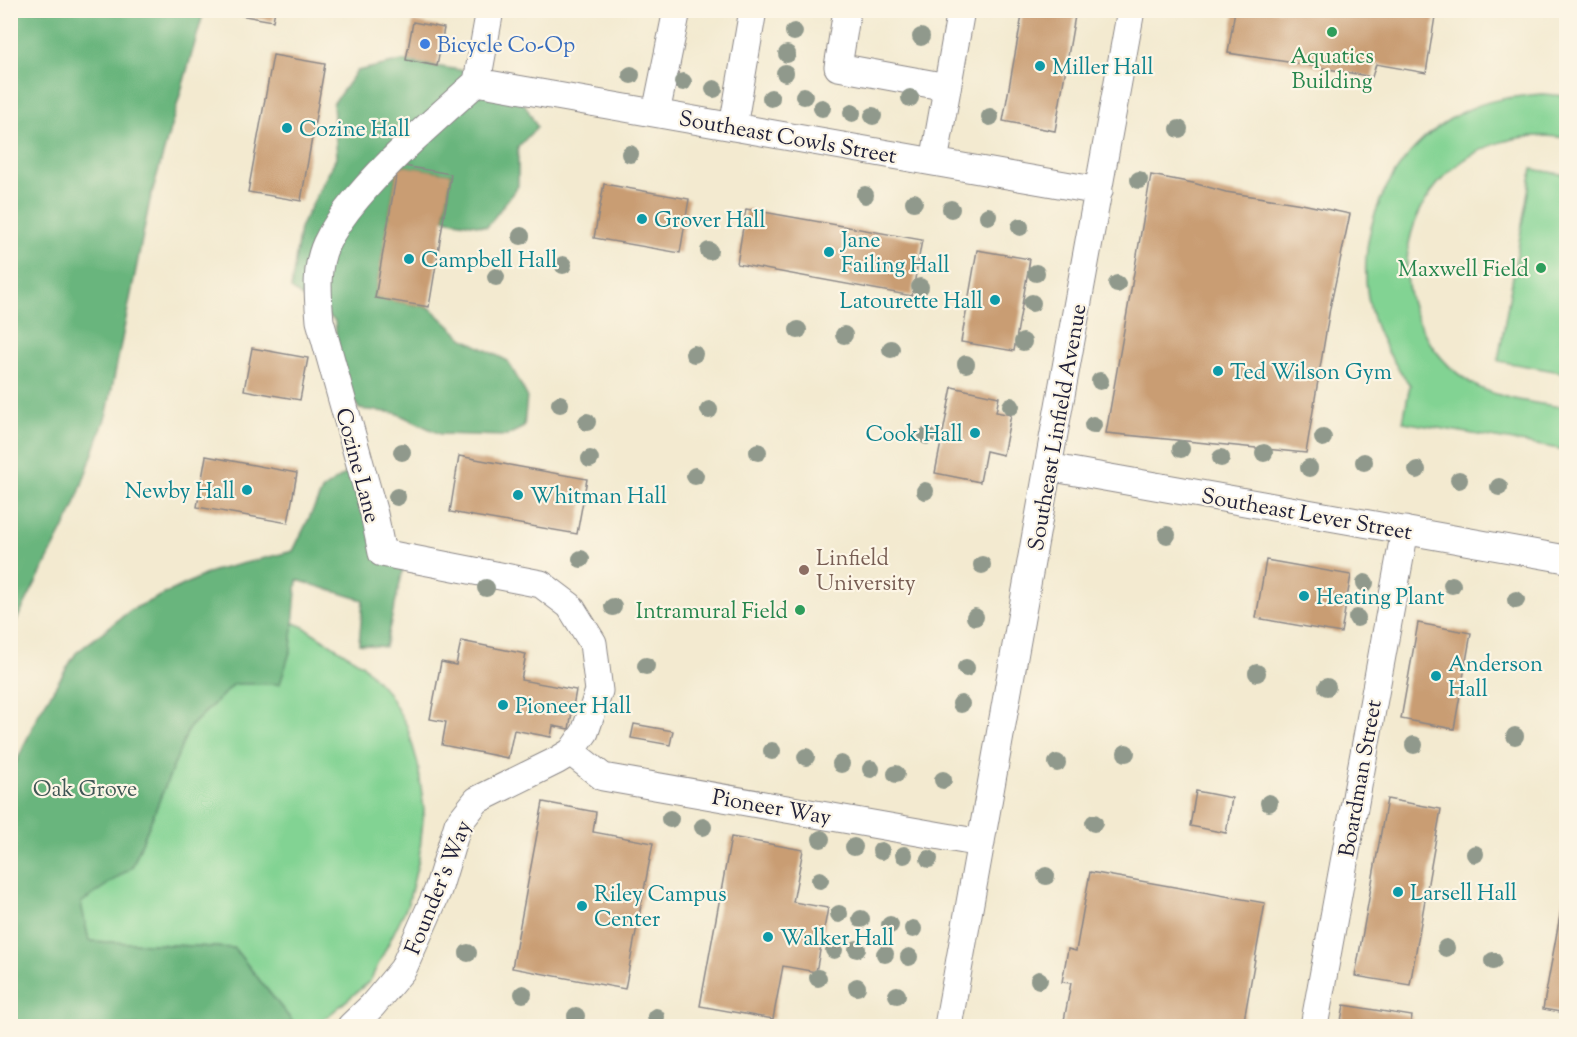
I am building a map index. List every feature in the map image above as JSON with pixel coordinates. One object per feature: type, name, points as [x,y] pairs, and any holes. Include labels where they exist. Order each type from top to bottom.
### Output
[{"type":"street","points":[[477,82],[490,10]]},
{"type":"street","points":[[656,113],[677,10]]},
{"type":"street","points":[[733,126],[753,10]]},
{"type":"street","points":[[847,10],[838,67],[947,87]]},
{"type":"street","points":[[934,162],[961,10]]},
{"type":"street","name":"Southeast Linfield Avenue","points":[[948,1026],[1131,10]]},
{"type":"street","name":"Southeast Cowls Street","points":[[477,82],[1099,191]]},
{"type":"street","name":"Cozine Lane","points":[[477,82],[378,173],[345,213],[326,244],[319,270],[320,321],[374,514],[382,554],[541,584],[570,606],[593,643],[599,691],[585,732],[571,752]]},
{"type":"street","name":"Southeast Lever Street","points":[[1048,467],[1566,559]]},
{"type":"street","name":"Boardman Street","points":[[1314,1026],[1405,530]]},
{"type":"street","name":"Pioneer Way","points":[[571,752],[603,777],[981,843]]},
{"type":"street","name":"Founder's Way","points":[[351,1026],[372,1006],[403,969],[438,890],[458,824],[477,800],[571,752]]},
{"type":"green space","points":[[11,10],[204,11],[150,200],[107,413],[73,510],[11,631]]},
{"type":"green space","points":[[402,61],[473,72],[524,103],[537,127],[518,147],[518,186],[487,227],[444,219],[451,174],[398,165],[375,298],[429,307],[464,339],[508,361],[527,396],[524,427],[506,436],[440,434],[396,413],[359,409],[339,365],[335,321],[291,289],[300,228],[337,156],[333,104],[357,71]]},
{"type":"green space","points":[[1543,94],[1566,96],[1566,138],[1525,137],[1488,147],[1456,166],[1432,192],[1415,224],[1407,260],[1410,298],[1426,336],[1436,351],[1462,377],[1478,387],[1499,395],[1566,408],[1566,450],[1403,422],[1410,385],[1381,338],[1374,321],[1367,291],[1366,260],[1371,229],[1380,200],[1395,173],[1414,149],[1437,128],[1463,112],[1502,99]]},
{"type":"green space","name":"Maxwell Field","points":[[1532,169],[1566,175],[1566,373],[1498,361]]},
{"type":"green space","name":"Oak Grove","points":[[360,464],[403,570],[385,647],[359,644],[363,600],[297,580],[291,649],[280,684],[234,684],[189,728],[132,867],[81,903],[89,941],[234,948],[296,1026],[11,1026],[11,774],[39,713],[76,653],[131,610],[213,571],[293,551],[323,489]]},
{"type":"green space","points":[[292,622],[363,665],[388,693],[407,726],[418,764],[424,810],[419,859],[408,904],[370,981],[316,1026],[296,1026],[234,948],[89,941],[80,903],[132,867],[189,728]]},
{"type":"building","points":[[223,10],[275,10],[273,21],[222,12]]},
{"type":"building","name":"Miller Hall","points":[[1023,10],[1076,10],[1055,131],[1003,121]]},
{"type":"building","name":"Aquatics Building","points":[[1235,10],[1436,10],[1426,73],[1376,64],[1372,77],[1228,53]]},
{"type":"building","name":"Bicycle Co-Op","points":[[413,22],[444,28],[437,66],[406,60]]},
{"type":"building","name":"Cozine Hall","points":[[273,55],[325,64],[301,201],[248,192]]},
{"type":"building","name":"Campbell Hall","points":[[398,165],[451,174],[429,307],[375,298]]},
{"type":"building","name":"Ted Wilson Gym","points":[[1151,175],[1226,192],[1350,214],[1330,308],[1306,453],[1106,433]]},
{"type":"building","name":"Grover Hall","points":[[604,184],[689,199],[680,253],[594,238]]},
{"type":"building","name":"Jane Failing Hall","points":[[746,209],[922,240],[912,296],[737,264]]},
{"type":"building","name":"Latourette Hall","points":[[977,250],[1030,259],[1014,351],[961,342]]},
{"type":"building","points":[[252,348],[308,358],[300,400],[244,390]]},
{"type":"building","name":"Cook Hall","points":[[952,387],[999,397],[996,412],[1011,415],[1003,455],[986,451],[980,482],[935,473]]},
{"type":"building","name":"Newby Hall","points":[[206,456],[297,473],[288,523],[197,507]]},
{"type":"building","name":"Whitman Hall","points":[[459,456],[587,479],[577,534],[450,512]]},
{"type":"building","name":"Heating Plant","points":[[1266,560],[1351,575],[1341,633],[1256,618]]},
{"type":"building","name":"Anderson Hall","points":[[1418,623],[1471,633],[1454,729],[1401,719]]},
{"type":"building","name":"Pioneer Hall","points":[[461,641],[526,654],[521,680],[576,690],[569,729],[553,726],[551,737],[514,730],[508,758],[442,745],[446,722],[430,719],[441,662],[456,665]]},
{"type":"building","points":[[634,724],[673,731],[670,745],[631,738]]},
{"type":"building","points":[[1196,791],[1232,798],[1226,833],[1190,826]]},
{"type":"building","name":"Larsell Hall","points":[[1387,799],[1441,809],[1410,985],[1355,976]]},
{"type":"building","name":"Riley Campus Center","points":[[543,802],[596,812],[593,832],[653,843],[625,989],[512,968]]},
{"type":"building","name":"Walker Hall","points":[[731,837],[803,850],[793,902],[828,908],[816,972],[783,966],[773,1019],[700,1006]]},
{"type":"building","points":[[1090,872],[1265,903],[1243,1026],[1063,1026],[1071,983],[1062,982],[1068,949],[1076,951]]},
{"type":"building","points":[[1566,888],[1566,1013],[1543,1009]]},
{"type":"building","points":[[1344,1005],[1412,1016],[1410,1026],[1340,1026]]},
{"type":"place","name":"Aquatics Building","points":[[1332,32]]},
{"type":"place","name":"Bicycle Co-Op","points":[[425,44]]},
{"type":"place","name":"Miller Hall","points":[[1040,66]]},
{"type":"place","name":"Cozine Hall","points":[[287,128]]},
{"type":"place","name":"Grover Hall","points":[[642,219]]},
{"type":"place","name":"Jane Failing Hall","points":[[829,252]]},
{"type":"place","name":"Campbell Hall","points":[[409,259]]},
{"type":"place","name":"Maxwell Field","points":[[1541,268]]},
{"type":"place","name":"Latourette Hall","points":[[995,300]]},
{"type":"place","name":"Ted Wilson Gym","points":[[1218,371]]},
{"type":"place","name":"Cook Hall","points":[[975,433]]},
{"type":"place","name":"Newby Hall","points":[[247,490]]},
{"type":"place","name":"Whitman Hall","points":[[518,495]]},
{"type":"place","name":"Linfield University","points":[[804,570]]},
{"type":"place","name":"Heating Plant","points":[[1304,596]]},
{"type":"place","name":"Intramural Field","points":[[800,610]]},
{"type":"place","name":"Anderson Hall","points":[[1436,676]]},
{"type":"place","name":"Pioneer Hall","points":[[503,705]]},
{"type":"place","name":"Larsell Hall","points":[[1398,892]]},
{"type":"place","name":"Riley Campus Center","points":[[582,906]]},
{"type":"place","name":"Walker Hall","points":[[768,937]]}]
